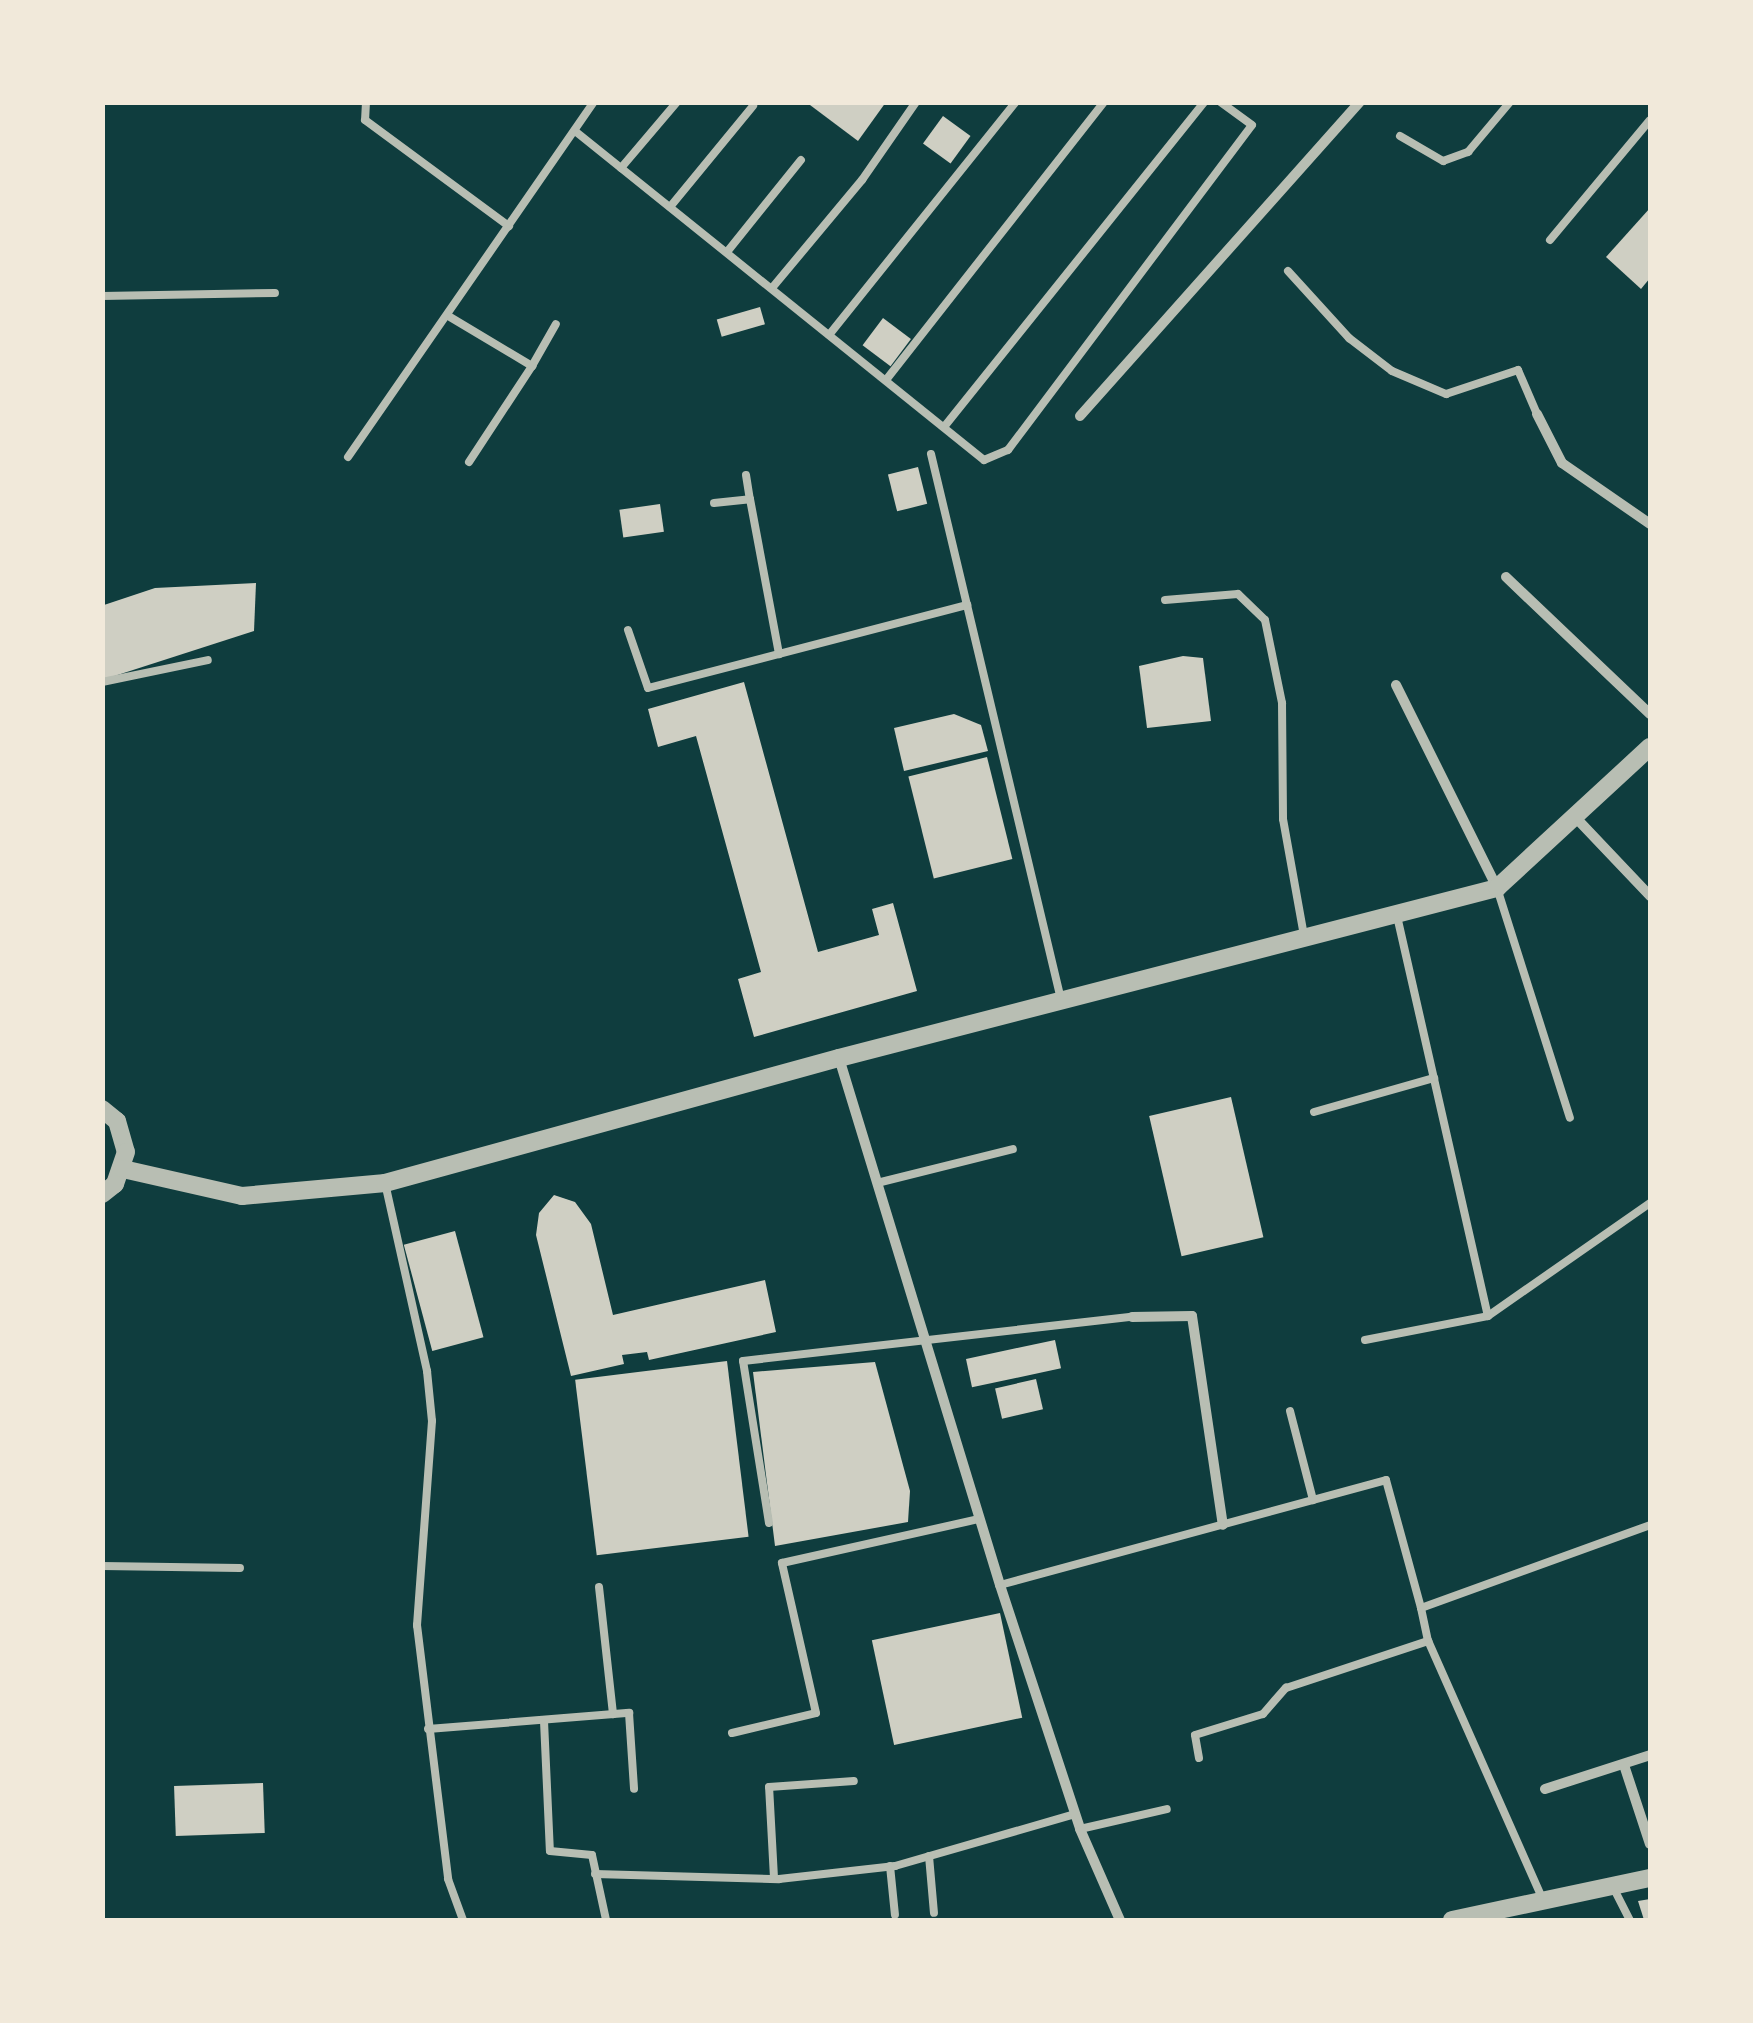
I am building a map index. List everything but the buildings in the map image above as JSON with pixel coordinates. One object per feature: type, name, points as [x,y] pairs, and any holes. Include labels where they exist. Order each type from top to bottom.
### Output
[{"type":"street","points":[[1080,416],[1360,102]]},
{"type":"street","points":[[1537,414],[1562,463],[1650,524]]},
{"type":"street","points":[[1506,577],[1650,714]]},
{"type":"street","points":[[1396,685],[1497,888]]},
{"type":"street","points":[[124,1169],[242,1196],[384,1184],[838,1058],[1062,1005],[1397,916],[1497,888],[1578,820],[1650,747]]},
{"type":"street","points":[[1578,820],[1650,896]]},
{"type":"street","points":[[838,1058],[1000,1585],[1080,1829],[1120,1920]]},
{"type":"street","points":[[102,1108],[124,1136],[124,1169],[102,1194]]},
{"type":"street","points":[[1132,1317],[1192,1316],[1223,1525]]},
{"type":"street","points":[[1546,1789],[1650,1755]]},
{"type":"street","points":[[1624,1765],[1650,1844]]},
{"type":"street","points":[[1452,1920],[1515,1915],[1544,1903],[1650,1878]]},
{"type":"lane","points":[[366,102],[365,120],[509,226]]},
{"type":"lane","points":[[348,456],[450,317],[594,102]]},
{"type":"lane","points":[[621,168],[677,102]]},
{"type":"lane","points":[[772,288],[862,180],[916,102]]},
{"type":"lane","points":[[829,335],[1016,102]]},
{"type":"lane","points":[[886,380],[1104,102]]},
{"type":"lane","points":[[944,427],[1204,102]]},
{"type":"lane","points":[[575,130],[984,460],[1008,450],[1252,125],[1220,102]]},
{"type":"lane","points":[[1400,136],[1442,161],[1468,152],[1510,102]]},
{"type":"lane","points":[[670,206],[753,106]]},
{"type":"lane","points":[[1550,240],[1650,120]]},
{"type":"lane","points":[[727,252],[802,160]]},
{"type":"lane","points":[[1288,271],[1349,338],[1392,371],[1446,394],[1518,370],[1537,414]]},
{"type":"lane","points":[[102,296],[275,293]]},
{"type":"lane","points":[[450,317],[532,366]]},
{"type":"lane","points":[[470,462],[556,324]]},
{"type":"lane","points":[[932,454],[1062,1005]]},
{"type":"lane","points":[[746,475],[779,654]]},
{"type":"lane","points":[[714,503],[750,499]]},
{"type":"lane","points":[[1165,600],[1238,594],[1265,620],[1282,703],[1283,819],[1304,940]]},
{"type":"lane","points":[[628,630],[648,688],[967,606]]},
{"type":"lane","points":[[102,682],[208,660]]},
{"type":"lane","points":[[1497,888],[1570,1118]]},
{"type":"lane","points":[[1397,916],[1488,1316]]},
{"type":"lane","points":[[1314,1112],[1434,1078]]},
{"type":"lane","points":[[877,1183],[1013,1150]]},
{"type":"lane","points":[[384,1184],[432,1421],[416,1625],[448,1879],[463,1920]]},
{"type":"lane","points":[[1365,1340],[1488,1316],[1650,1203]]},
{"type":"lane","points":[[769,1523],[743,1361],[1132,1317]]},
{"type":"lane","points":[[1290,1411],[1314,1500]]},
{"type":"lane","points":[[1000,1585],[1386,1480],[1428,1641],[1544,1903]]},
{"type":"lane","points":[[732,1733],[816,1713],[782,1563],[979,1518]]},
{"type":"lane","points":[[1422,1608],[1650,1525]]},
{"type":"lane","points":[[102,1566],[240,1568]]},
{"type":"lane","points":[[599,1588],[612,1714]]},
{"type":"lane","points":[[1199,1758],[1195,1735],[1263,1714],[1286,1688],[1428,1641]]},
{"type":"lane","points":[[428,1729],[629,1712],[634,1788]]},
{"type":"lane","points":[[544,1721],[550,1851],[592,1856],[606,1920]]},
{"type":"lane","points":[[774,1878],[769,1787],[854,1781]]},
{"type":"lane","points":[[1080,1829],[1168,1809]]},
{"type":"lane","points":[[595,1874],[774,1878],[890,1866],[1075,1814]]},
{"type":"lane","points":[[929,1856],[934,1912]]},
{"type":"lane","points":[[890,1866],[895,1915]]},
{"type":"lane","points":[[1613,1887],[1630,1920]]}]
